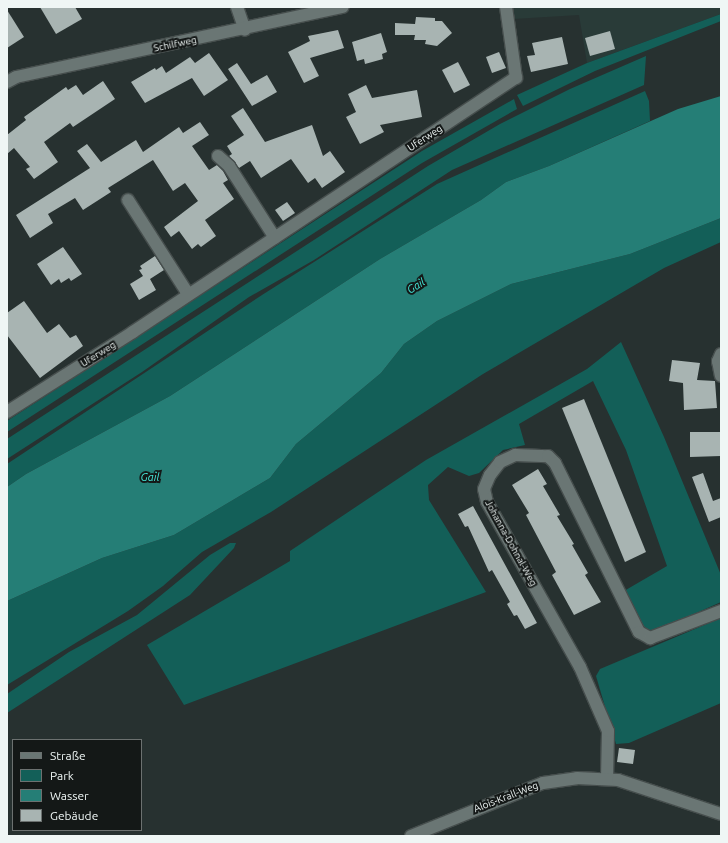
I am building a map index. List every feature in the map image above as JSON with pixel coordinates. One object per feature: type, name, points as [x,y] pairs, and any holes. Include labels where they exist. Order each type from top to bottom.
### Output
[{"type":"street","points":[[238,7],[245,30]]},
{"type":"street","name":"Schilfweg","points":[[7,82],[16,77],[245,30],[344,7]]},
{"type":"street","name":"Uferweg","points":[[7,412],[275,238],[516,78],[506,7]]},
{"type":"street","points":[[218,156],[229,166],[275,238]]},
{"type":"street","points":[[128,200],[188,294]]},
{"type":"street","points":[[721,354],[718,361],[721,376]]},
{"type":"street","name":"Johanna-Dohnal-Weg","points":[[607,779],[608,731],[580,667],[487,502],[484,489],[490,475],[500,462],[515,455],[548,456],[554,463],[640,632],[650,638],[721,611]]},
{"type":"street","name":"Alois-Krall-Weg","points":[[411,836],[543,783],[577,778],[618,780],[721,814]]},
{"type":"shaded area","points":[[511,7],[721,7],[721,14],[587,63],[579,15],[513,19]]},
{"type":"green space","points":[[721,14],[721,21],[595,71],[523,106],[517,95],[587,63]]},
{"type":"green space","points":[[646,56],[644,85],[452,170],[314,260],[249,297],[142,372],[7,459],[7,439],[428,166],[500,124],[570,89]]},
{"type":"green space","points":[[645,91],[649,101],[650,121],[549,166],[506,182],[481,200],[380,259],[170,396],[26,474],[7,487],[7,464],[262,295],[437,184]]},
{"type":"green space","points":[[514,99],[517,109],[422,163],[7,432],[7,421],[422,151]]},
{"type":"green space","points":[[721,218],[721,242],[664,268],[483,374],[271,512],[202,552],[163,586],[128,611],[7,685],[7,601],[102,558],[174,535],[270,478],[296,444],[381,373],[404,344],[437,321],[511,284],[630,254]]},
{"type":"green space","points":[[621,342],[664,437],[721,575],[721,602],[656,631],[647,632],[642,626],[624,591],[667,566],[626,450],[593,381],[519,424],[525,445],[503,450],[479,473],[469,476],[448,467],[428,485],[429,500],[486,592],[184,705],[147,645],[290,561],[290,551],[426,460],[587,369]]},
{"type":"green space","points":[[230,543],[236,543],[234,548],[190,595],[7,713],[7,694],[69,652],[137,615],[210,555]]},
{"type":"green space","points":[[721,618],[721,703],[629,743],[616,744],[596,676],[600,669]]},
{"type":"water","name":"Gail","points":[[721,96],[721,218],[630,254],[511,284],[437,321],[404,344],[381,373],[296,444],[270,478],[174,535],[102,558],[7,601],[7,487],[26,474],[170,396],[380,259],[481,200],[506,182],[549,166],[678,109]]},
{"type":"building","points":[[40,7],[75,7],[82,19],[56,34]]},
{"type":"building","points":[[7,10],[24,37],[7,48]]},
{"type":"building","points":[[416,17],[435,18],[435,21],[442,21],[452,33],[437,46],[425,44],[426,40],[414,40],[415,35],[395,35],[395,23],[415,24]]},
{"type":"building","points":[[338,30],[344,48],[310,58],[319,76],[304,83],[288,52],[310,41],[308,36]]},
{"type":"building","points":[[610,31],[615,49],[590,56],[585,38]]},
{"type":"building","points":[[381,33],[387,52],[382,54],[383,59],[365,64],[364,59],[357,61],[352,42]]},
{"type":"building","points":[[562,37],[568,64],[531,72],[527,56],[535,55],[532,43]]},
{"type":"building","points":[[499,52],[506,68],[492,73],[486,57]]},
{"type":"building","points":[[209,53],[228,80],[204,96],[192,78],[145,103],[131,82],[155,68],[156,70],[162,66],[166,73],[190,57],[195,63]]},
{"type":"building","points":[[458,62],[470,85],[454,93],[442,70]]},
{"type":"building","points":[[237,63],[251,84],[267,75],[277,92],[252,106],[228,69]]},
{"type":"building","points":[[103,81],[115,99],[73,127],[70,123],[44,142],[58,162],[34,179],[26,169],[30,167],[14,148],[7,154],[7,135],[26,120],[24,117],[66,87],[68,90],[76,85],[83,95]]},
{"type":"building","points":[[366,85],[372,98],[417,90],[422,117],[380,125],[384,132],[360,144],[346,117],[356,112],[348,94]]},
{"type":"building","points":[[243,108],[265,142],[312,125],[323,156],[330,151],[345,172],[322,188],[315,178],[308,183],[291,159],[261,178],[250,161],[239,168],[229,156],[232,154],[227,146],[244,135],[231,116]]},
{"type":"building","points":[[200,122],[209,135],[192,146],[209,170],[217,165],[223,171],[228,180],[223,183],[234,199],[205,220],[216,236],[201,247],[198,244],[192,249],[179,231],[171,237],[164,227],[198,201],[185,183],[173,191],[153,160],[108,188],[111,192],[83,210],[75,198],[48,214],[53,223],[30,238],[16,215],[90,168],[77,151],[87,144],[101,162],[136,140],[143,152],[179,127],[183,133]]},
{"type":"building","points":[[287,202],[295,213],[283,221],[275,210]]},
{"type":"building","points":[[63,247],[82,274],[71,281],[69,278],[61,283],[59,279],[51,285],[37,264]]},
{"type":"building","points":[[155,256],[164,270],[150,279],[156,290],[139,300],[130,284],[143,276],[139,270],[142,269],[140,266]]},
{"type":"building","points":[[24,301],[47,333],[59,324],[70,338],[76,335],[83,346],[40,378],[7,335],[7,313]]},
{"type":"building","points":[[672,360],[700,363],[697,380],[715,381],[717,408],[684,410],[683,383],[669,381]]},
{"type":"building","points":[[584,399],[646,552],[625,562],[562,408]]},
{"type":"building","points":[[690,432],[721,432],[721,456],[690,457]]},
{"type":"building","points":[[538,469],[547,484],[543,486],[560,515],[557,516],[574,544],[572,545],[588,573],[585,575],[601,602],[574,615],[552,575],[556,572],[526,515],[529,513],[512,485]]},
{"type":"building","points":[[703,473],[713,501],[721,498],[721,517],[709,522],[692,477]]},
{"type":"building","points":[[473,506],[537,623],[525,629],[517,615],[514,616],[507,604],[510,602],[492,570],[489,572],[468,526],[465,527],[458,514]]},
{"type":"building","points":[[619,748],[635,750],[633,764],[617,762]]}]
